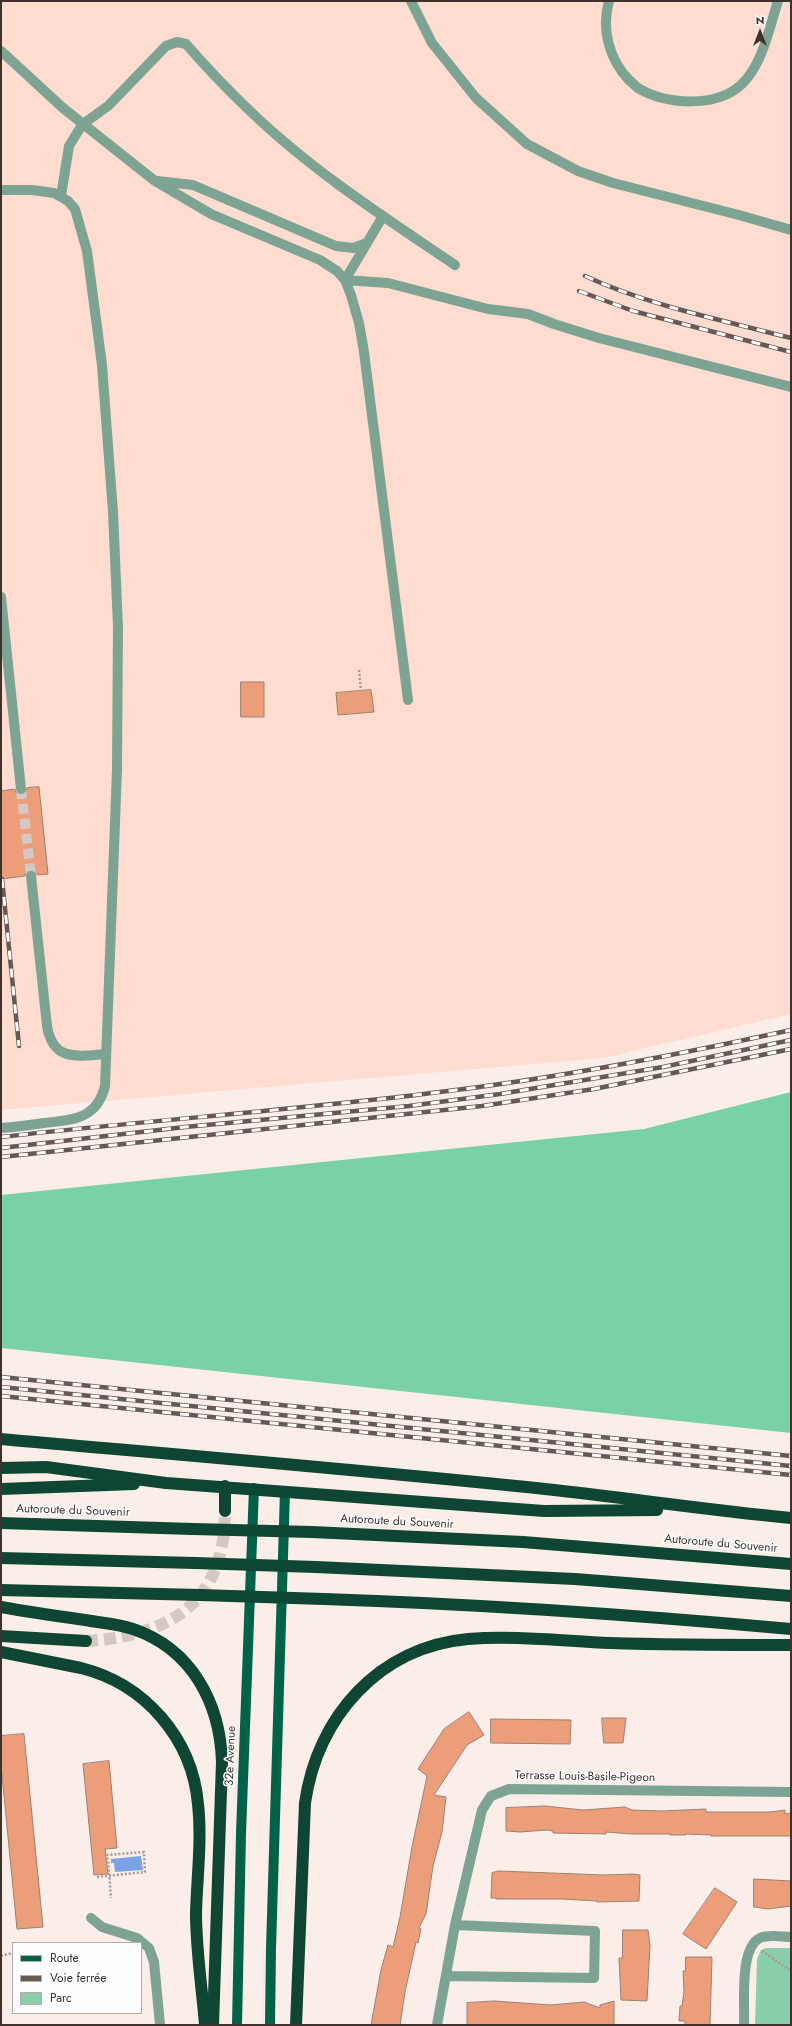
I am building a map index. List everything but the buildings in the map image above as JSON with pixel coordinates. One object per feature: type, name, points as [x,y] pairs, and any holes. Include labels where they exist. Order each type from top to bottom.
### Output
[{"type":"highway","points":[[1,1439],[250,1460],[539,1489],[791,1518]]},
{"type":"highway","points":[[1,1468],[46,1467],[166,1483],[254,1488],[544,1511],[704,1509]]},
{"type":"highway","points":[[1,1490],[166,1483]]},
{"type":"highway","points":[[225,1486],[225,1511]]},
{"type":"highway","name":"Autoroute du Souvenir","points":[[1,1523],[312,1532],[538,1543],[791,1564]]},
{"type":"highway","points":[[1,1558],[316,1567],[575,1579],[791,1596]]},
{"type":"highway","points":[[1,1590],[200,1595],[450,1604],[597,1613],[791,1629]]},
{"type":"highway","points":[[1,1607],[110,1624],[144,1633],[163,1645],[191,1669],[212,1704],[220,1731],[222,1762],[213,2025]]},
{"type":"highway","points":[[1,1636],[86,1641]]},
{"type":"highway","points":[[296,2025],[305,1803],[310,1777],[319,1749],[336,1718],[354,1694],[378,1673],[390,1665],[421,1650],[451,1641],[468,1639],[499,1638],[674,1645],[791,1645]]},
{"type":"highway","points":[[1,1652],[81,1668],[104,1675],[129,1688],[150,1704],[170,1727],[180,1743],[190,1766],[198,1803],[196,1914],[205,2025]]},
{"type":"main road","name":"32e Avenue","points":[[238,2025],[242,1826],[254,1488]]},
{"type":"main road","points":[[270,2025],[285,1491]]},
{"type":"street","points":[[411,1],[432,43],[476,98],[527,144],[578,170],[613,183],[791,230]]},
{"type":"street","points":[[608,1],[606,25],[609,48],[620,70],[638,88],[672,100],[698,102],[720,98],[741,85],[754,69],[778,1]]},
{"type":"street","points":[[61,196],[69,146],[82,124],[108,106],[166,46],[177,42],[186,44],[249,111],[304,157],[383,216],[456,265]]},
{"type":"street","points":[[1,51],[41,90],[155,181],[211,214],[329,264],[345,280],[356,311],[362,345],[408,700]]},
{"type":"street","points":[[155,181],[194,185],[336,246],[353,248],[367,242]]},
{"type":"street","points":[[1,190],[32,190],[54,193],[61,196],[74,209],[87,251],[102,365],[113,512],[118,627],[117,769],[106,1076],[104,1094],[93,1110],[86,1115],[70,1120],[1,1128]]},
{"type":"street","points":[[345,280],[383,216]]},
{"type":"street","points":[[345,280],[388,283],[488,309],[528,314],[599,338],[791,387]]},
{"type":"street","points":[[1,597],[21,789]]},
{"type":"street","points":[[31,876],[47,1026],[51,1043],[62,1052],[71,1055],[106,1054]]},
{"type":"street","name":"Terrasse Louis-Basile-Pigeon","points":[[437,2025],[455,1925],[482,1810],[491,1796],[509,1789],[791,1792]]},
{"type":"street","points":[[91,1918],[102,1928],[137,1938],[142,1942]]},
{"type":"street","points":[[447,1976],[594,1978],[595,1931],[455,1925]]},
{"type":"street","points":[[744,2025],[746,1958],[751,1946],[762,1938],[791,1937]]},
{"type":"street","points":[[142,1942],[149,1948],[154,1962],[160,2025]]},
{"type":"path","points":[[359,670],[361,691]]},
{"type":"path","points":[[98,1877],[109,1876],[145,1872],[144,1852],[107,1855],[109,1876],[111,1898]]},
{"type":"path","points":[[761,1950],[791,1972]]},
{"type":"path","points":[[1,1956],[12,1953]]},
{"type":"shaded area","points":[[1,1],[791,1],[791,1014],[603,1058],[1,1110]]},
{"type":"green space","points":[[791,1092],[791,1433],[1,1348],[1,1195],[644,1129]]},
{"type":"green space","points":[[766,1948],[791,1948],[791,2025],[755,2025],[757,1959],[761,1950]]},
{"type":"water","points":[[141,1856],[143,1870],[115,1872],[114,1863],[111,1863],[111,1859]]},
{"type":"tunnel","points":[[21,789],[31,876]]},
{"type":"tunnel","points":[[86,1641],[116,1638],[144,1631],[167,1622],[187,1608],[203,1591],[215,1569],[223,1543],[225,1511]]},
{"type":"railway","points":[[585,276],[610,287],[661,304],[791,338]]},
{"type":"railway","points":[[579,291],[633,311],[791,352]]},
{"type":"railway","points":[[2,879],[19,1046]]},
{"type":"railway","points":[[1,1137],[336,1104],[491,1085],[620,1065],[791,1030]]},
{"type":"railway","points":[[1,1148],[185,1127],[409,1106],[500,1094],[663,1067],[791,1040]]},
{"type":"railway","points":[[1,1157],[482,1106],[594,1089],[791,1049]]},
{"type":"railway","points":[[1,1377],[791,1456]]},
{"type":"railway","points":[[1,1387],[791,1466]]},
{"type":"railway","points":[[1,1396],[791,1475]]}]
